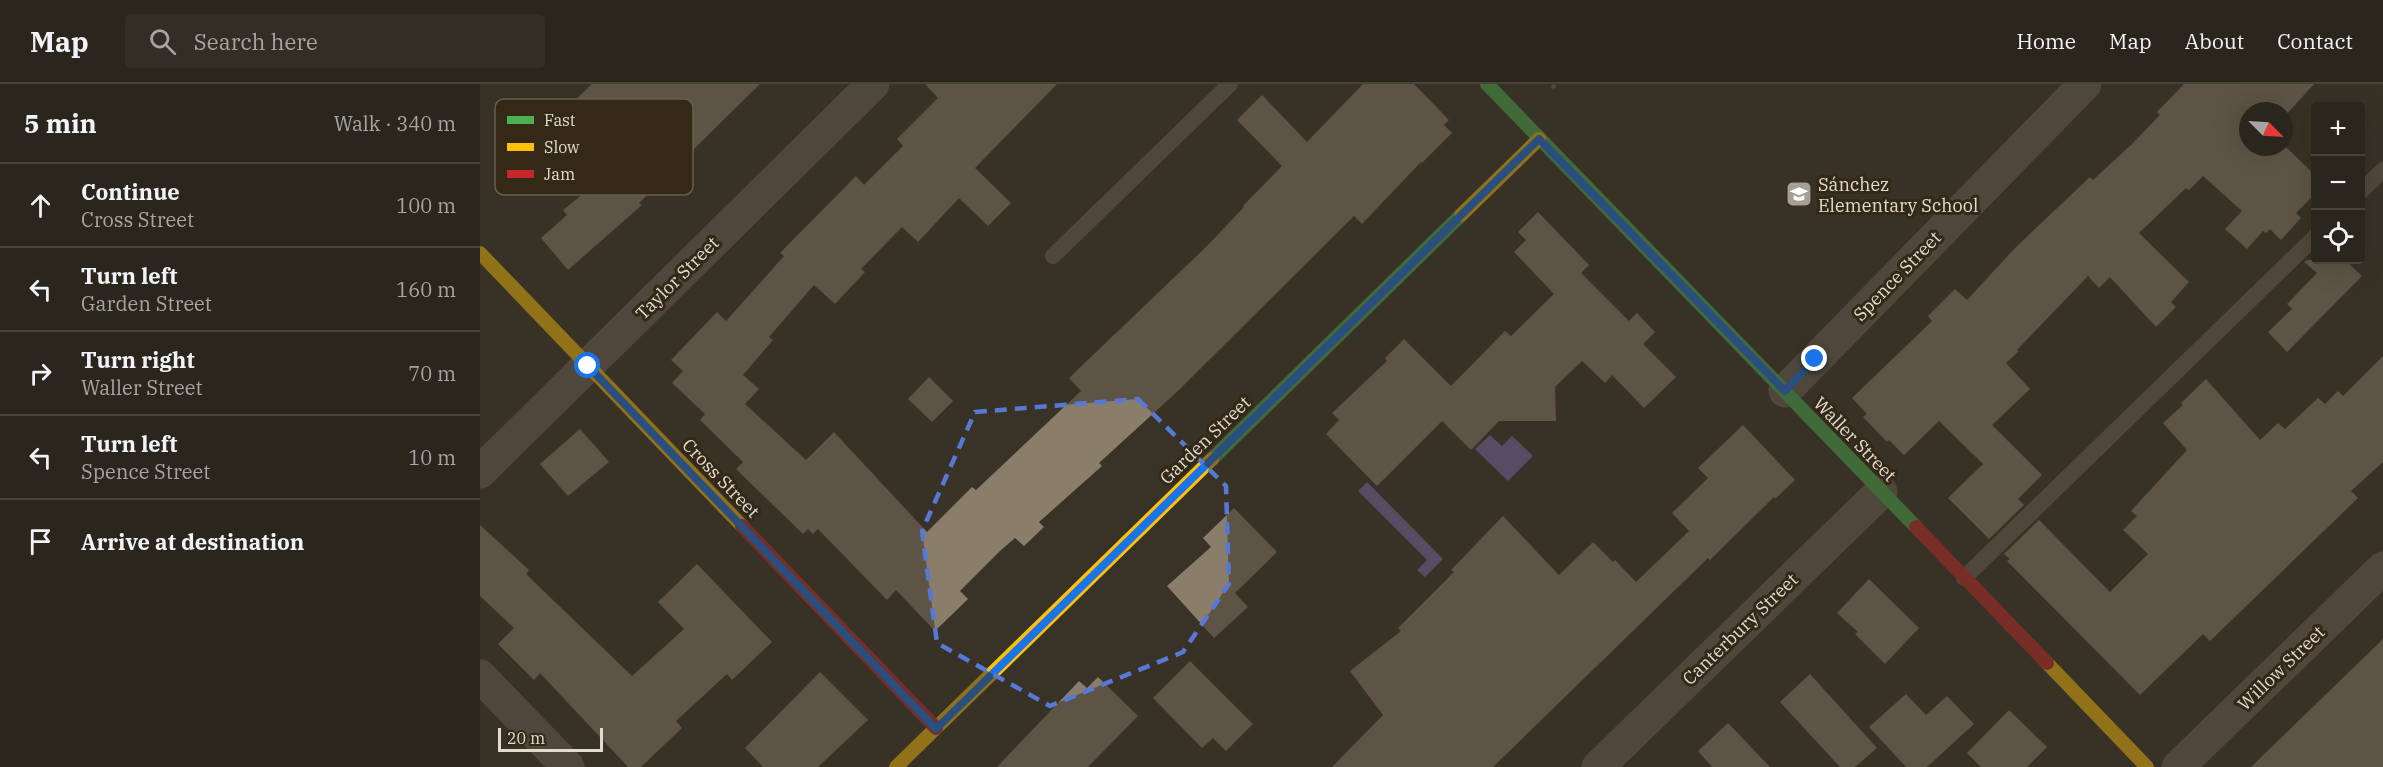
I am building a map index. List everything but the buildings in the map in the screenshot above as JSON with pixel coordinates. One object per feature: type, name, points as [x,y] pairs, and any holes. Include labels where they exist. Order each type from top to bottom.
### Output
[{"type":"street","name":"Taylor Street","points":[[480,472],[873,84]]},
{"type":"street","name":"Waller Street","points":[[1487,84],[2147,767]]},
{"type":"street","name":"Spence Street","points":[[1785,391],[2085,84]]},
{"type":"street","name":"Garden Street","points":[[896,767],[1539,139]]},
{"type":"street","name":"Cross Street","points":[[480,253],[936,729]]},
{"type":"street","name":"Canterbury Street","points":[[1598,767],[1881,492]]},
{"type":"street","name":"Willow Street","points":[[2178,767],[2383,568]]},
{"type":"street","points":[[480,676],[568,767]]},
{"type":"lane","points":[[1053,256],[1230,84]]},
{"type":"lane","points":[[2365,188],[2383,170]]},
{"type":"lane","points":[[1964,578],[2311,241]]},
{"type":"path","points":[[1552,88],[1556,84]]},
{"type":"highlighted area","points":[[1138,399],[1226,486],[1229,584],[1183,652],[1050,706],[937,643],[922,531],[975,412]]},
{"type":"shaded area","points":[[1490,435],[1502,446],[1512,436],[1533,456],[1508,481],[1475,449]]},
{"type":"shaded area","points":[[1367,482],[1443,559],[1425,577],[1417,570],[1427,560],[1358,491]]},
{"type":"traffic: fast","points":[[1487,84],[1916,527]]},
{"type":"traffic: fast","points":[[1212,459],[1461,215]]},
{"type":"traffic: slow","points":[[1461,215],[1539,139]]},
{"type":"traffic: slow","points":[[480,253],[742,526]]},
{"type":"traffic: slow","points":[[896,767],[1212,459]]},
{"type":"traffic: slow","points":[[2047,663],[2147,767]]},
{"type":"traffic: jam","points":[[742,526],[936,728]]},
{"type":"traffic: jam","points":[[1916,527],[2047,663]]},
{"type":"place","name":"Sánchez Elementary School","points":[[1799,194]]},
{"type":"route","points":[[588,366],[936,729],[1539,139],[1785,391],[1815,359]]}]
